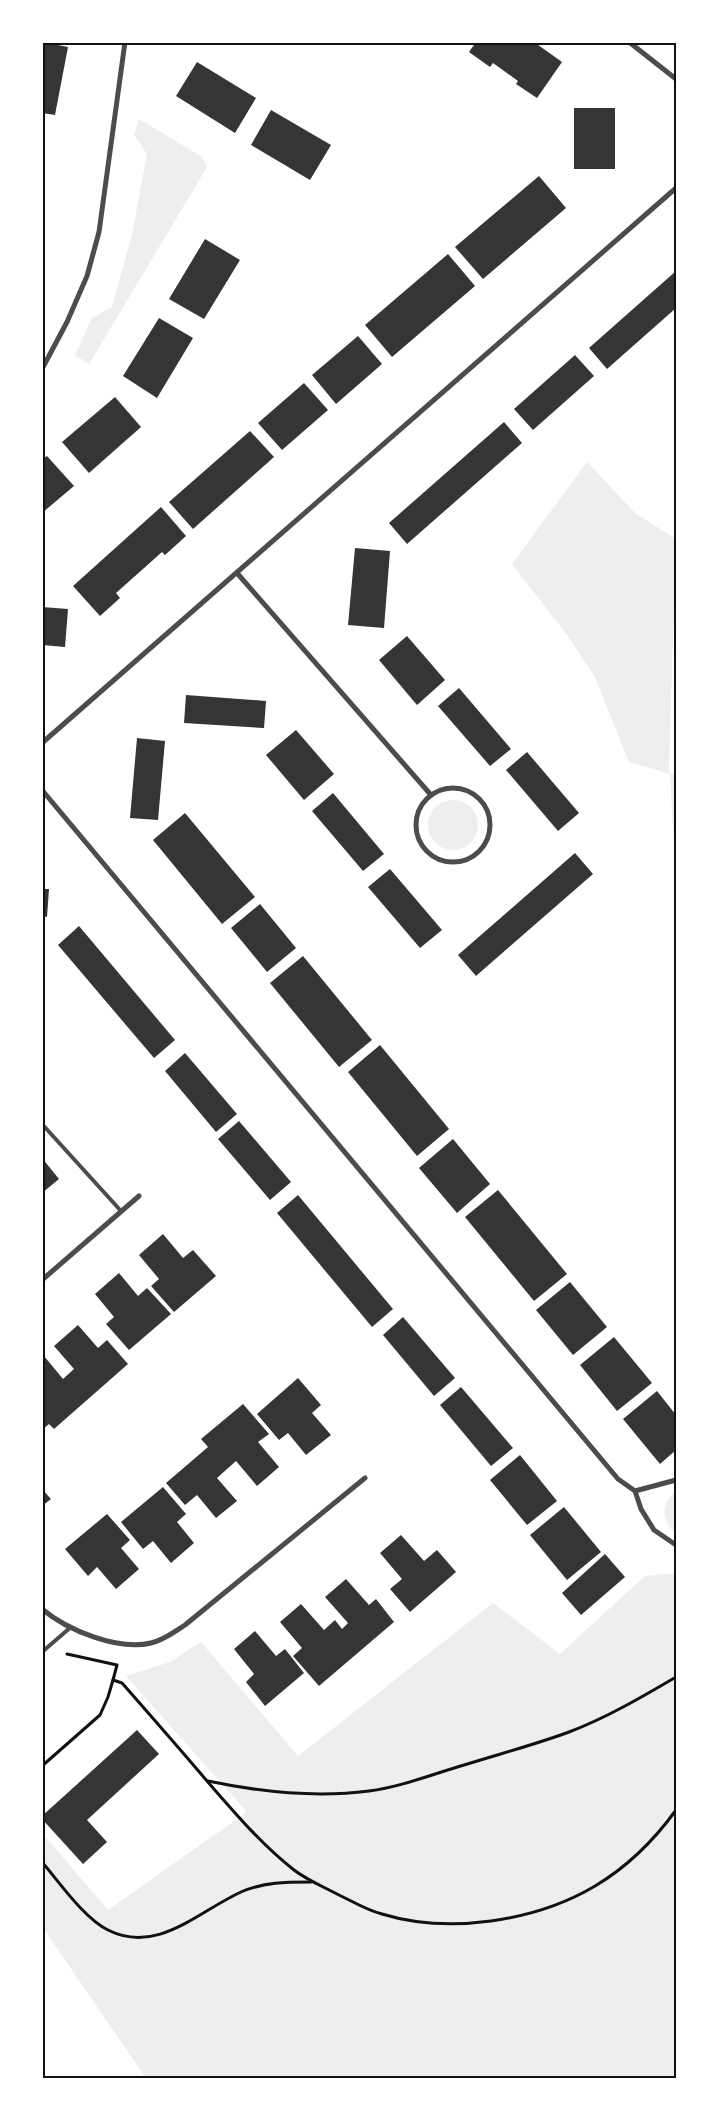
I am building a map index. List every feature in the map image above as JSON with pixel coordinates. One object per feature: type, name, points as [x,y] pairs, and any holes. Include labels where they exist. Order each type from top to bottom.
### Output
[{"type":"street","points":[[42,369],[67,322],[87,276],[99,232],[125,42]]},
{"type":"street","points":[[628,42],[676,79]]},
{"type":"street","points":[[42,743],[676,188]]},
{"type":"street","points":[[237,574],[430,795]]},
{"type":"street","points":[[446,788],[455,788],[472,793],[484,805],[490,821],[487,839],[483,846],[470,858],[455,862],[439,859],[422,845],[416,822],[420,807],[430,795],[446,788]]},
{"type":"street","points":[[42,790],[618,1479],[635,1491],[640,1508],[654,1530],[676,1545]]},
{"type":"street","points":[[42,1280],[139,1196]]},
{"type":"street","points":[[42,1609],[52,1617],[71,1627],[111,1642],[129,1644],[150,1643],[168,1636],[185,1625],[365,1478]]},
{"type":"street","points":[[635,1491],[676,1480]]},
{"type":"lane","points":[[42,1124],[121,1211]]},
{"type":"lane","points":[[42,1652],[71,1627]]},
{"type":"path","points":[[42,1766],[100,1715],[108,1698],[117,1665],[68,1656],[53,1643]]},
{"type":"path","points":[[208,1782],[296,1793],[335,1794],[371,1791],[523,1748],[570,1731],[609,1714],[676,1677]]},
{"type":"path","points":[[113,1680],[122,1683],[259,1839],[296,1871],[312,1882],[381,1914],[410,1920],[454,1925],[516,1917],[559,1905],[578,1896],[621,1869],[642,1851],[676,1810]]},
{"type":"path","points":[[42,1862],[81,1907],[99,1924],[108,1930],[130,1937],[160,1935],[241,1892],[266,1883],[312,1882]]},
{"type":"shaded area","points":[[139,119],[202,157],[207,167],[89,364],[75,355],[92,318],[112,307],[132,235],[147,154],[134,135]]},
{"type":"shaded area","points":[[587,462],[635,513],[676,539],[669,767],[670,773],[676,776],[676,883],[670,774],[629,762],[595,677],[568,636],[512,564]]},
{"type":"shaded area","points":[[448,800],[458,800],[471,807],[478,820],[478,830],[471,843],[458,850],[448,850],[439,846],[432,839],[428,830],[428,820],[432,811],[439,804]]},
{"type":"shaded area","points":[[676,1491],[676,1533],[667,1523],[664,1512],[667,1501]]},
{"type":"shaded area","points":[[676,1573],[676,2078],[146,2078],[43,1928],[42,1833],[108,1910],[247,1812],[126,1676],[170,1662],[201,1642],[298,1756],[493,1603],[560,1654],[645,1576]]},
{"type":"building","points":[[43,42],[68,47],[55,115],[42,113]]},
{"type":"building","points":[[476,42],[534,42],[562,62],[537,98],[516,84],[518,81],[493,63],[490,67],[469,52]]},
{"type":"building","points":[[197,62],[256,98],[235,133],[176,96]]},
{"type":"building","points":[[574,108],[615,108],[615,169],[574,169]]},
{"type":"building","points":[[271,110],[331,145],[310,180],[251,145]]},
{"type":"building","points":[[539,176],[566,208],[483,279],[455,247]]},
{"type":"building","points":[[205,239],[240,260],[204,319],[169,299]]},
{"type":"building","points":[[448,254],[475,286],[392,357],[365,325]]},
{"type":"building","points":[[676,271],[676,308],[607,369],[589,348]]},
{"type":"building","points":[[159,318],[193,338],[157,398],[123,376]]},
{"type":"building","points":[[358,336],[382,364],[336,404],[312,375]]},
{"type":"building","points":[[575,355],[594,376],[533,430],[514,409]]},
{"type":"building","points":[[304,383],[328,410],[282,450],[258,423]]},
{"type":"building","points":[[115,397],[141,427],[89,473],[62,442]]},
{"type":"building","points":[[504,422],[522,443],[407,544],[389,523]]},
{"type":"building","points":[[250,431],[274,457],[193,529],[169,502]]},
{"type":"building","points":[[47,456],[74,486],[42,513],[42,459]]},
{"type":"building","points":[[161,507],[186,536],[165,555],[162,552],[116,593],[120,598],[100,616],[73,586]]},
{"type":"building","points":[[355,548],[390,551],[384,628],[348,625]]},
{"type":"building","points":[[42,607],[68,609],[65,647],[42,645]]},
{"type":"building","points":[[407,636],[445,680],[417,705],[379,660]]},
{"type":"building","points":[[459,688],[511,749],[490,766],[438,706]]},
{"type":"building","points":[[186,695],[266,701],[264,728],[184,723]]},
{"type":"building","points":[[296,730],[334,774],[304,800],[266,755]]},
{"type":"building","points":[[137,738],[165,741],[158,820],[130,818]]},
{"type":"building","points":[[527,752],[579,813],[558,831],[506,770]]},
{"type":"building","points":[[333,793],[384,854],[363,871],[312,811]]},
{"type":"building","points":[[185,813],[255,897],[222,924],[153,840]]},
{"type":"building","points":[[575,853],[593,874],[476,976],[458,955]]},
{"type":"building","points":[[390,869],[442,930],[420,948],[368,887]]},
{"type":"building","points":[[42,889],[49,889],[47,917],[42,916]]},
{"type":"building","points":[[260,904],[296,948],[267,972],[231,928]]},
{"type":"building","points":[[79,926],[175,1040],[154,1058],[58,945]]},
{"type":"building","points":[[303,956],[372,1040],[339,1067],[270,983]]},
{"type":"building","points":[[380,1045],[449,1129],[417,1156],[348,1072]]},
{"type":"building","points":[[185,1053],[237,1114],[216,1132],[165,1071]]},
{"type":"building","points":[[239,1121],[291,1182],[270,1200],[218,1139]]},
{"type":"building","points":[[453,1139],[490,1184],[457,1213],[419,1168]]},
{"type":"building","points":[[42,1158],[59,1179],[42,1193]]},
{"type":"building","points":[[498,1190],[567,1274],[534,1301],[465,1217]]},
{"type":"building","points":[[298,1195],[393,1309],[372,1327],[277,1213]]},
{"type":"building","points":[[163,1234],[183,1258],[193,1250],[216,1276],[174,1312],[151,1286],[159,1279],[139,1255]]},
{"type":"building","points":[[119,1273],[138,1296],[147,1288],[171,1314],[129,1350],[106,1324],[114,1317],[95,1294]]},
{"type":"building","points":[[570,1282],[607,1327],[573,1355],[536,1310]]},
{"type":"building","points":[[403,1317],[455,1378],[434,1396],[383,1335]]},
{"type":"building","points":[[78,1325],[98,1348],[107,1340],[128,1364],[54,1429],[49,1424],[42,1430],[42,1358],[44,1356],[63,1379],[74,1369],[54,1346]]},
{"type":"building","points":[[614,1337],[652,1383],[617,1411],[580,1365]]},
{"type":"building","points":[[298,1378],[321,1405],[312,1413],[331,1435],[306,1455],[288,1433],[279,1440],[257,1414]]},
{"type":"building","points":[[461,1387],[513,1448],[491,1466],[440,1405]]},
{"type":"building","points":[[657,1391],[676,1415],[676,1450],[660,1464],[623,1419]]},
{"type":"building","points":[[243,1404],[269,1434],[258,1442],[279,1467],[257,1486],[236,1461],[217,1478],[237,1501],[216,1518],[197,1495],[185,1505],[166,1483],[208,1447],[201,1439]]},
{"type":"building","points":[[520,1455],[557,1501],[527,1525],[490,1480]]},
{"type":"building","points":[[163,1487],[186,1514],[177,1522],[194,1543],[171,1563],[153,1541],[143,1549],[121,1522]]},
{"type":"building","points":[[42,1489],[51,1499],[42,1506]]},
{"type":"building","points":[[564,1507],[601,1552],[567,1580],[530,1535]]},
{"type":"building","points":[[107,1514],[130,1540],[121,1548],[139,1569],[116,1589],[97,1567],[88,1576],[65,1549]]},
{"type":"building","points":[[401,1535],[424,1561],[437,1550],[456,1572],[410,1612],[390,1589],[402,1579],[380,1553]]},
{"type":"building","points":[[605,1554],[625,1577],[581,1615],[562,1593]]},
{"type":"building","points":[[346,1579],[369,1605],[376,1599],[394,1622],[319,1686],[293,1656],[302,1648],[280,1622],[301,1604],[324,1630],[335,1620],[342,1629],[348,1623],[325,1597]]},
{"type":"building","points":[[255,1631],[276,1656],[285,1649],[304,1673],[265,1706],[246,1682],[254,1674],[234,1649]]},
{"type":"building","points":[[137,1730],[159,1754],[87,1820],[107,1842],[83,1864],[42,1819],[42,1816]]}]
